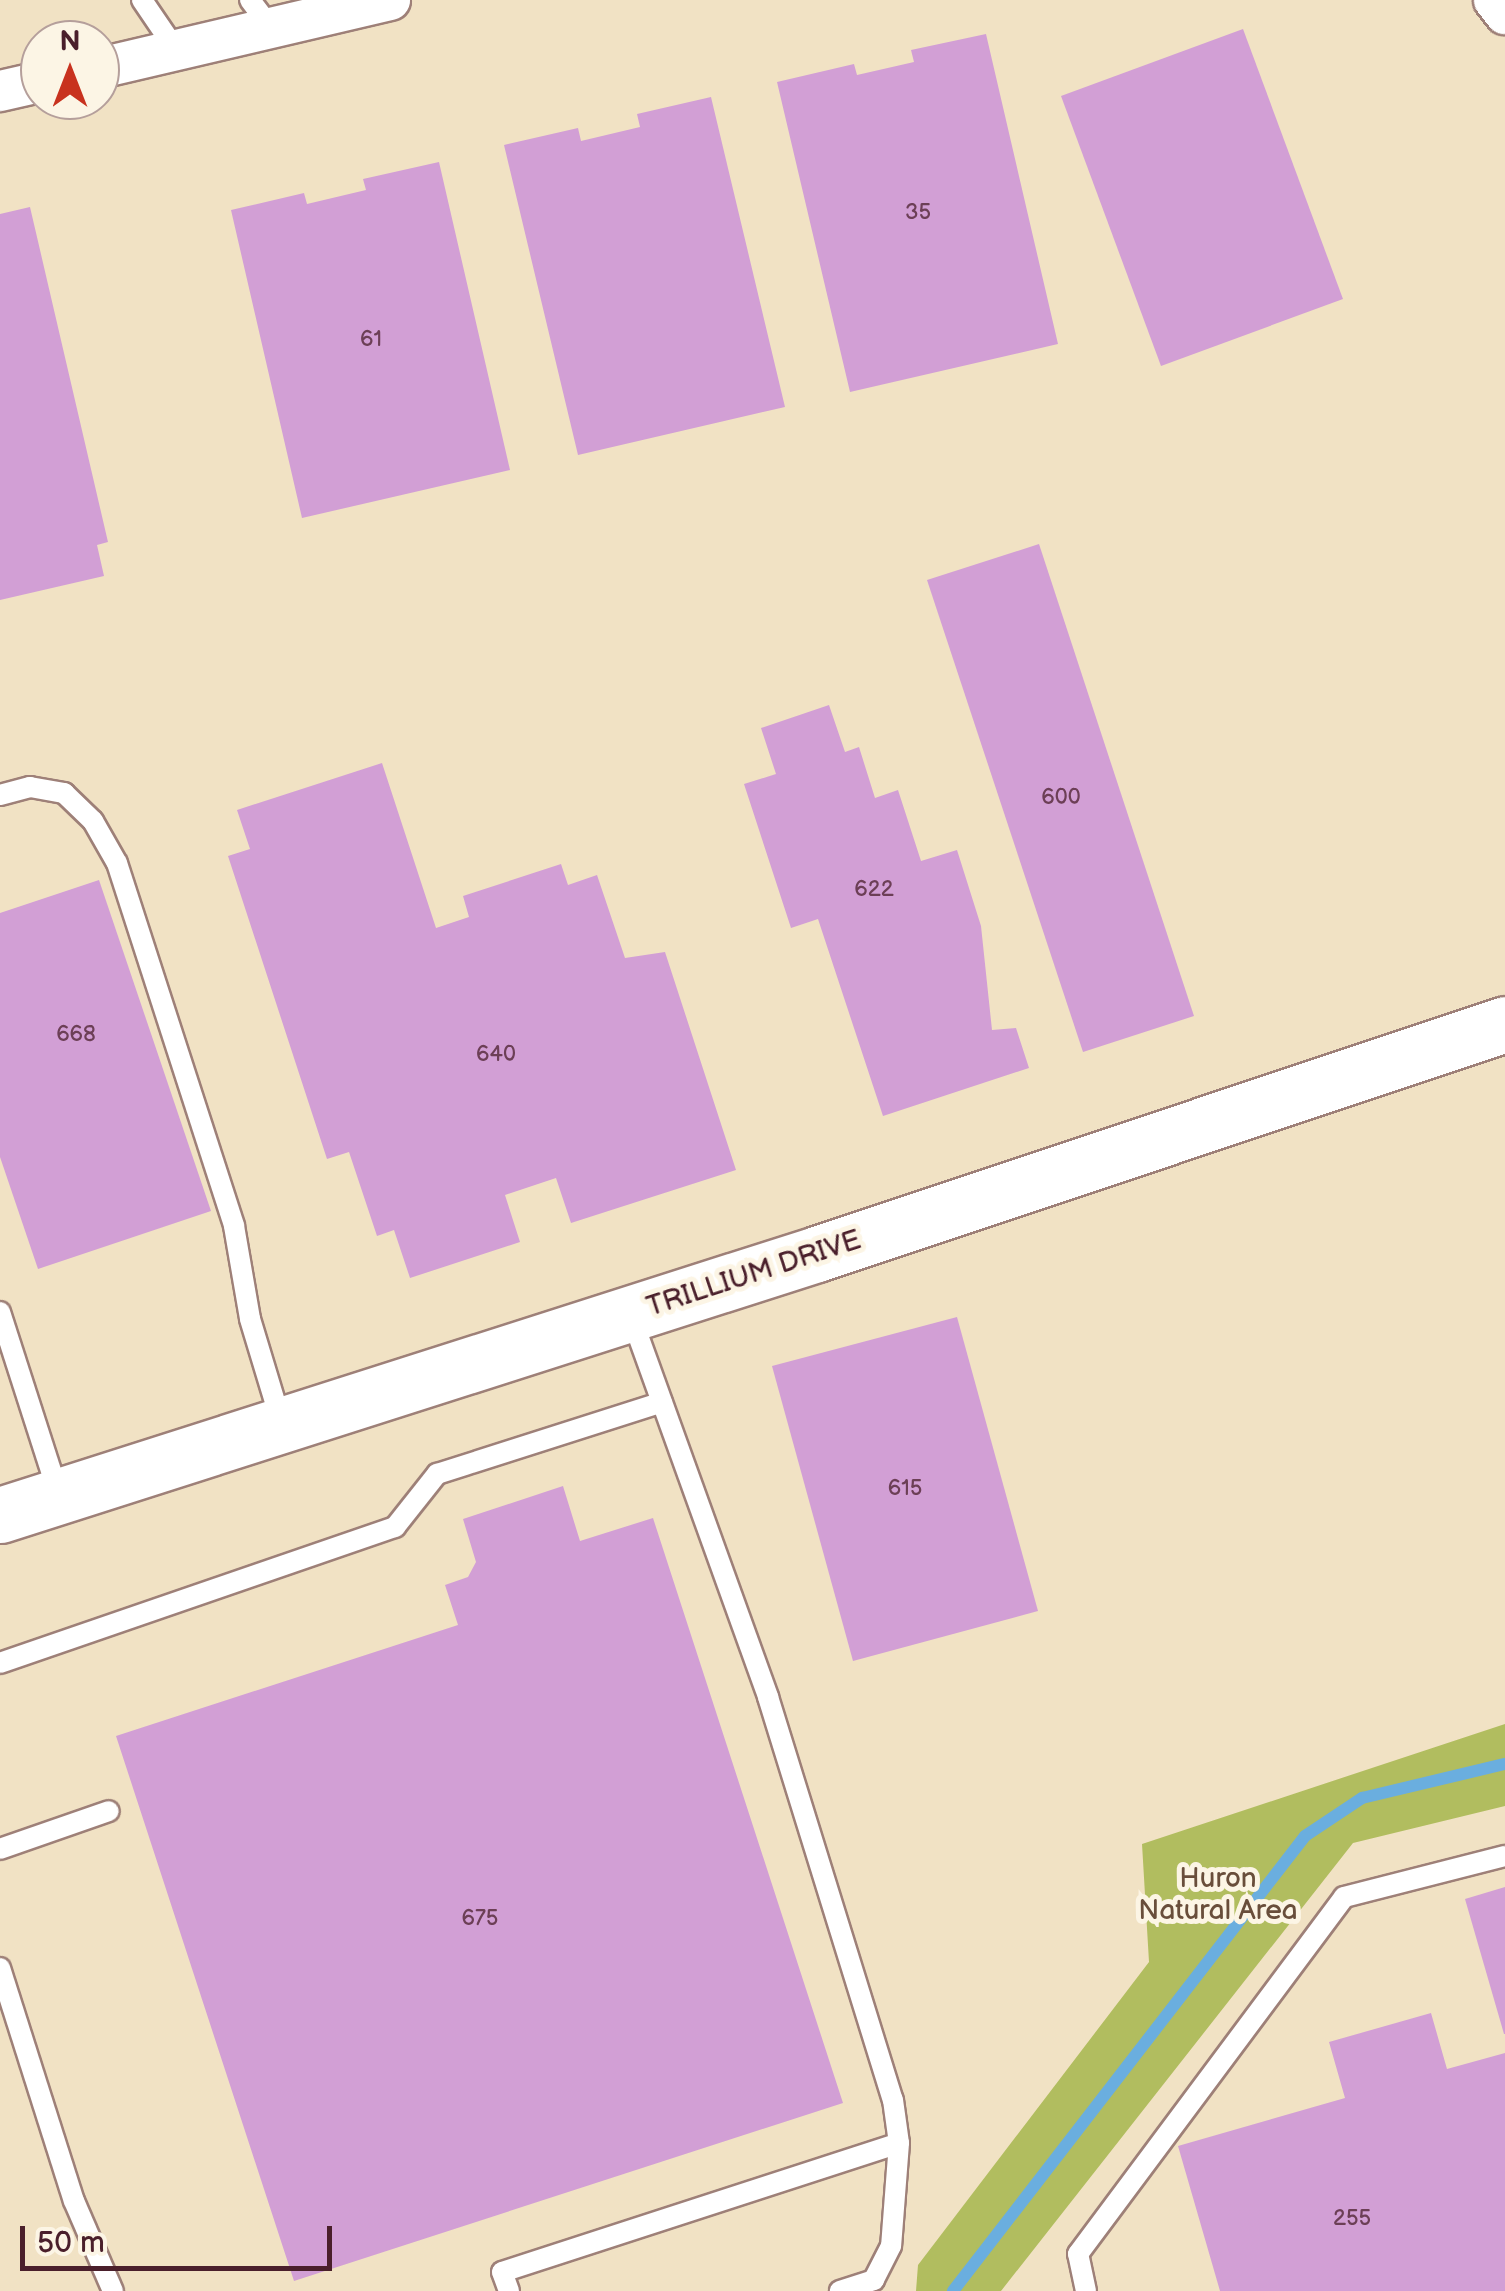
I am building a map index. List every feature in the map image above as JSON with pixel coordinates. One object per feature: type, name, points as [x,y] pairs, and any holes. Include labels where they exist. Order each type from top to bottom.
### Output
[{"type":"street","points":[[120,63],[176,50],[260,14],[390,0]]},
{"type":"street","points":[[1494,0],[1505,14]]},
{"type":"street","name":"TRILLIUM DRIVE","points":[[0,1515],[631,1314],[1505,1024]]},
{"type":"lane","points":[[142,0],[176,50]]},
{"type":"lane","points":[[0,795],[30,787],[64,793],[93,821],[118,863],[234,1226],[250,1319],[283,1427]]},
{"type":"lane","points":[[0,1312],[59,1496]]},
{"type":"lane","points":[[631,1314],[768,1697],[893,2100],[899,2143],[890,2246],[874,2280],[840,2291]]},
{"type":"lane","points":[[0,1663],[395,1526],[437,1474],[662,1402]]},
{"type":"lane","points":[[0,1850],[109,1812]]},
{"type":"lane","points":[[1086,2291],[1078,2254],[1344,1897],[1505,1856]]},
{"type":"lane","points":[[0,1968],[74,2201],[113,2291]]},
{"type":"lane","points":[[508,2291],[502,2272],[899,2143]]},
{"type":"green space","name":"Huron Natural Area","points":[[1505,1724],[1505,1806],[1353,1843],[1001,2291],[916,2291],[918,2265],[1149,1962],[1142,1844]]},
{"type":"building","points":[[1243,29],[1343,299],[1161,366],[1061,96]]},
{"type":"building","points":[[986,34],[1058,344],[850,392],[777,82],[854,64],[857,75],[914,62],[911,50]]},
{"type":"building","points":[[711,97],[785,407],[578,455],[504,145],[578,128],[581,141],[640,127],[637,114]]},
{"type":"building","points":[[439,162],[510,470],[302,518],[231,210],[304,193],[307,204],[366,190],[363,179]]},
{"type":"building","points":[[30,207],[108,542],[97,545],[104,576],[0,600],[0,214]]},
{"type":"building","points":[[1039,544],[1194,1016],[1083,1052],[927,580]]},
{"type":"building","points":[[829,705],[845,752],[859,747],[875,798],[898,790],[921,861],[957,850],[981,926],[992,1030],[1016,1028],[1029,1068],[883,1116],[818,919],[791,928],[744,784],[776,774],[761,728]]},
{"type":"building","points":[[382,763],[436,928],[469,917],[463,896],[561,864],[568,885],[597,875],[625,958],[665,952],[736,1170],[571,1223],[556,1178],[505,1195],[520,1242],[410,1278],[394,1230],[377,1236],[349,1152],[327,1159],[228,856],[250,849],[237,810]]},
{"type":"building","points":[[99,880],[211,1211],[38,1269],[0,1157],[0,913]]},
{"type":"building","points":[[957,1317],[1038,1611],[853,1661],[772,1366]]},
{"type":"building","points":[[563,1486],[580,1541],[653,1518],[843,2103],[294,2281],[116,1736],[458,1625],[445,1585],[468,1577],[476,1562],[463,1519]]},
{"type":"building","points":[[1505,1887],[1505,2034],[1504,2034],[1465,1899]]},
{"type":"building","points":[[1431,2013],[1447,2069],[1505,2053],[1505,2291],[1220,2291],[1178,2146],[1345,2098],[1329,2042]]},
{"type":"waterway","points":[[953,2291],[1305,1836],[1362,1798],[1505,1764]]}]
